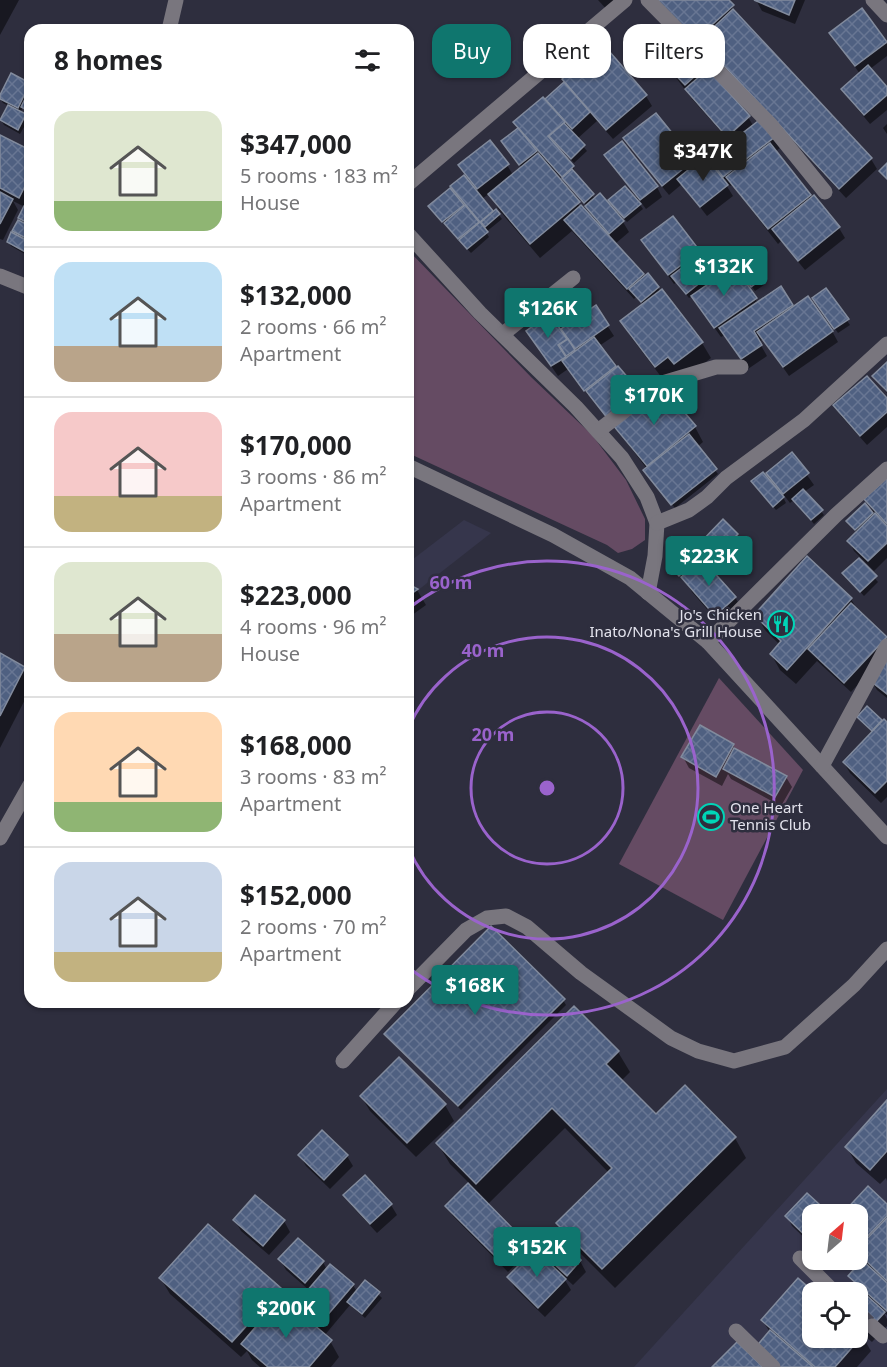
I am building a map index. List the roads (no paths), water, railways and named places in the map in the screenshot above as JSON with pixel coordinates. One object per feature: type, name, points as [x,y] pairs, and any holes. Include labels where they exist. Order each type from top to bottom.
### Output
[{"type":"street","points":[[170,24],[176,0]]},
{"type":"street","points":[[414,179],[625,0]]},
{"type":"street","points":[[648,0],[770,124],[825,192]]},
{"type":"street","points":[[873,0],[887,15]]},
{"type":"street","points":[[414,240],[598,431],[628,468],[647,497],[657,523],[655,556],[648,593]]},
{"type":"street","points":[[0,276],[24,282]]},
{"type":"street","points":[[502,334],[573,278]]},
{"type":"street","points":[[657,523],[689,510],[707,497],[726,478],[804,420],[887,344]]},
{"type":"street","points":[[598,431],[659,384],[716,367],[741,367]]},
{"type":"street","points":[[414,469],[554,535],[630,578],[708,642],[887,837]]},
{"type":"street","points":[[708,642],[836,514],[887,469]]},
{"type":"street","points":[[822,765],[887,646]]},
{"type":"street","points":[[0,838],[24,796]]},
{"type":"street","points":[[414,983],[466,930],[487,918],[506,916],[526,927],[580,973],[671,1038],[698,1051],[734,1061],[786,1047],[854,985],[887,949]]},
{"type":"street","points":[[343,1061],[391,1008]]},
{"type":"street","points":[[800,1258],[824,1282]]},
{"type":"street","points":[[736,1331],[773,1367]]},
{"type":"tunnel","points":[[868,1322],[872,1326]]},
{"type":"place","name":"Jo's Chicken Inato/Nona's Grill House","points":[[781,624]]},
{"type":"place","name":"One Heart Tennis Club","points":[[711,817]]}]
